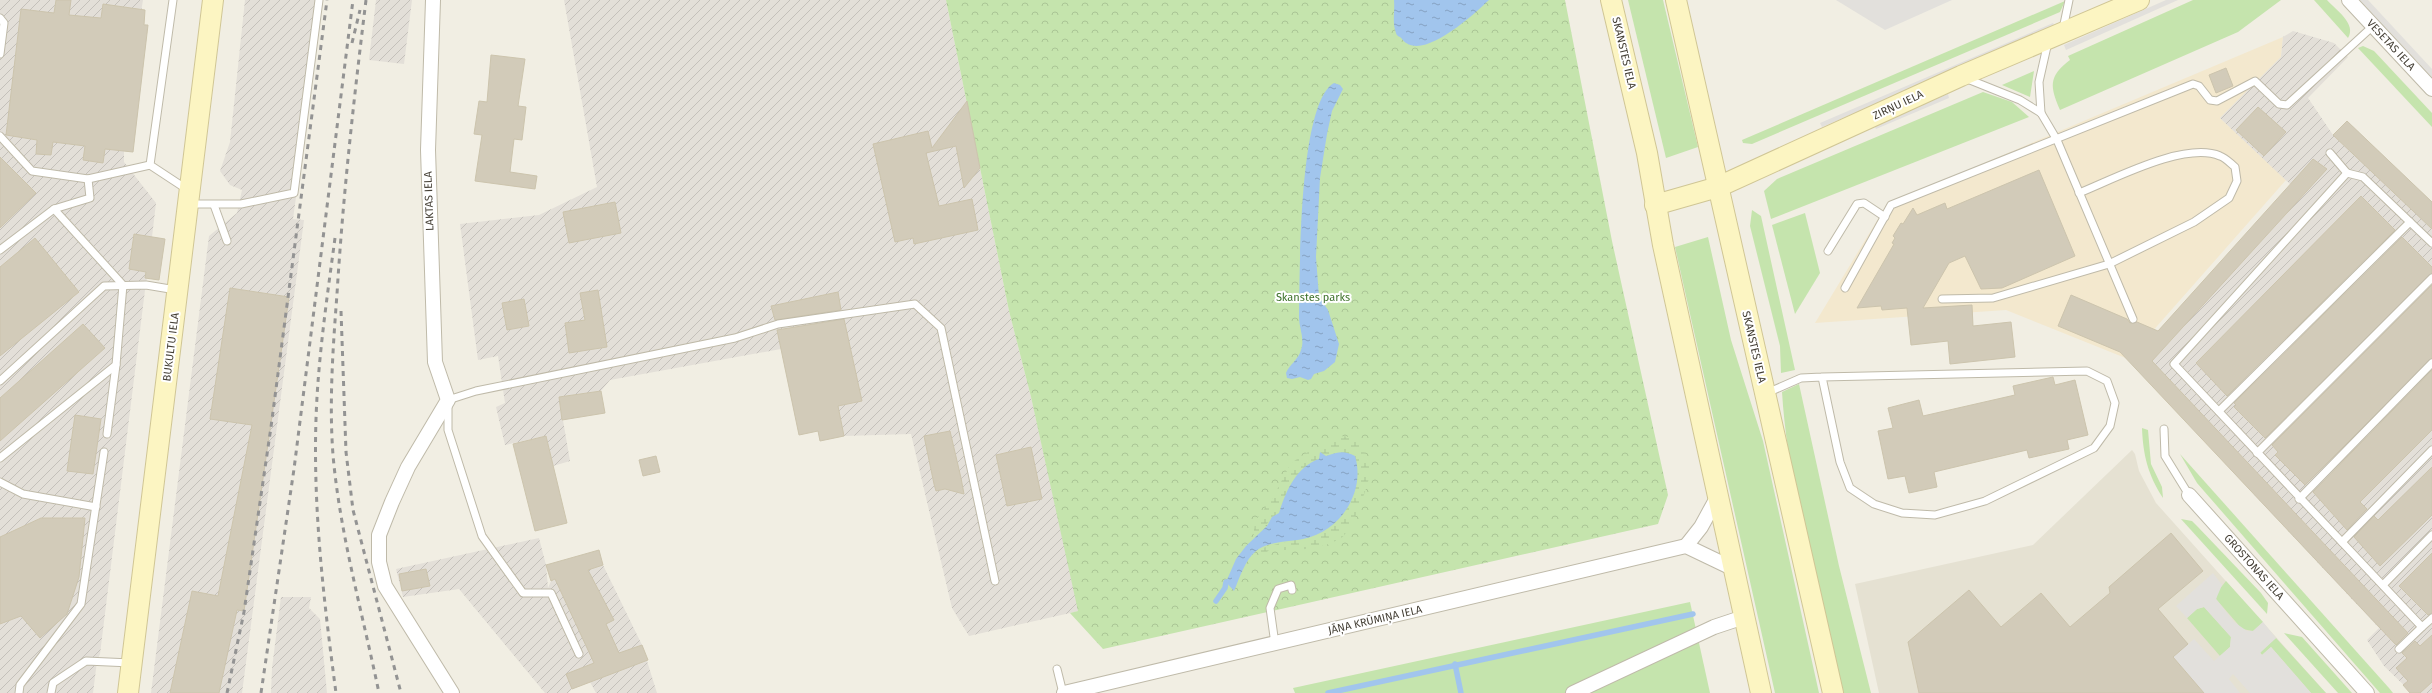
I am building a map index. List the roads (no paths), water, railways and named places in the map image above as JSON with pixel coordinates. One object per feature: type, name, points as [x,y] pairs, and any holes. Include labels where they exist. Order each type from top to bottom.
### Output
[{"type":"main road","name":"BUKULTU IELA","points":[[128,693],[213,0]]},
{"type":"main road","name":"SKANSTES IELA","points":[[1611,0],[1651,171],[1655,205],[1761,693]]},
{"type":"main road","name":"SKANSTES IELA","points":[[1676,0],[1833,693]]},
{"type":"main road","name":"ZIRŅU IELA","points":[[1655,205],[1718,188],[1961,76],[2139,0]]},
{"type":"street","name":"LAKTAS IELA","points":[[433,0],[428,150],[435,362],[448,400]]},
{"type":"street","name":"VESETAS IELA","points":[[2349,0],[2432,89]]},
{"type":"street","points":[[448,400],[408,467],[392,502],[379,535],[379,562],[385,586],[452,693]]},
{"type":"street","name":"GROSTONAS IELA","points":[[2189,495],[2367,693]]},
{"type":"street","points":[[1718,496],[1701,527],[1686,546],[1734,569]]},
{"type":"street","name":"JĀŅA KRŪMIŅA IELA","points":[[1063,693],[1276,644],[1686,546]]},
{"type":"street","points":[[1573,693],[1714,627],[1744,616]]},
{"type":"lane","points":[[150,165],[173,0]]},
{"type":"lane","points":[[150,165],[189,198],[214,205],[240,204],[294,193],[319,0]]},
{"type":"lane","points":[[2040,113],[2039,82],[2069,0]]},
{"type":"lane","points":[[0,18],[4,23],[0,54]]},
{"type":"lane","points":[[1845,288],[1891,205],[2057,140],[2193,84],[2199,86],[2210,100],[2216,101],[2255,80],[2279,104],[2286,105],[2373,26]]},
{"type":"lane","points":[[1961,76],[2020,100],[2040,113],[2057,140],[2133,319]]},
{"type":"lane","points":[[0,136],[32,171],[88,179],[150,165]]},
{"type":"lane","points":[[1942,299],[1993,298],[2109,264],[2194,222],[2229,198],[2237,181],[2235,167],[2220,156],[2189,152],[2169,157],[2079,193]]},
{"type":"lane","points":[[2330,153],[2347,173],[2363,178],[2432,243]]},
{"type":"lane","points":[[2347,173],[2174,364],[2299,499],[2342,542],[2422,627]]},
{"type":"lane","points":[[0,250],[54,209],[90,198],[88,179]]},
{"type":"lane","points":[[1828,251],[1857,204],[1864,203],[1884,217]]},
{"type":"lane","points":[[214,205],[227,241]]},
{"type":"lane","points":[[54,209],[122,285],[116,365],[107,434]]},
{"type":"lane","points":[[2219,411],[2410,222]]},
{"type":"lane","points":[[2257,452],[2432,278]]},
{"type":"lane","points":[[0,382],[104,286],[146,285],[178,290]]},
{"type":"lane","points":[[579,654],[551,593],[523,593],[482,536],[448,430],[448,400],[476,391],[735,338],[778,324],[915,304],[941,328],[995,582]]},
{"type":"lane","points":[[2299,499],[2432,364]]},
{"type":"lane","points":[[0,458],[116,365]]},
{"type":"lane","points":[[1765,394],[1801,378],[1822,377],[2087,372],[2107,381],[2115,403],[2110,426],[2094,448],[1985,501],[1935,515],[1902,513],[1874,504],[1850,488],[1840,462],[1822,377]]},
{"type":"lane","name":"GROSTONAS IELA","points":[[2164,429],[2165,456],[2189,495]]},
{"type":"lane","points":[[2342,542],[2432,450]]},
{"type":"lane","points":[[19,693],[20,684],[81,604],[104,452]]},
{"type":"lane","points":[[0,482],[23,494],[96,507]]},
{"type":"lane","points":[[2383,585],[2432,535]]},
{"type":"lane","points":[[1276,644],[1270,608],[1278,589],[1291,585],[1292,590]]},
{"type":"lane","points":[[2399,648],[2432,618]]},
{"type":"lane","points":[[51,693],[53,683],[86,661],[132,663]]},
{"type":"lane","points":[[1057,669],[1063,693]]},
{"type":"water","points":[[1394,0],[1489,0],[1472,16],[1447,34],[1422,45],[1411,45],[1396,34],[1394,25]]},
{"type":"water","points":[[1334,83],[1340,85],[1343,89],[1332,111],[1327,134],[1320,178],[1316,257],[1319,297],[1328,310],[1339,344],[1335,362],[1324,371],[1314,374],[1311,379],[1308,380],[1300,377],[1292,379],[1287,378],[1286,373],[1300,353],[1302,346],[1302,334],[1299,321],[1300,266],[1303,192],[1307,155],[1313,122],[1322,97]]},
{"type":"water","points":[[1320,452],[1326,456],[1341,452],[1355,456],[1357,483],[1347,508],[1339,519],[1316,535],[1303,539],[1266,545],[1256,551],[1246,564],[1234,591],[1226,582],[1236,559],[1246,546],[1267,526],[1272,517],[1279,513],[1285,496],[1293,481],[1304,468],[1319,459]]},
{"type":"waterway","points":[[1216,601],[1225,588],[1226,582]]},
{"type":"waterway","points":[[1328,693],[1693,614]]},
{"type":"waterway","points":[[1455,664],[1461,693]]},
{"type":"railway","points":[[227,693],[244,612],[271,427],[327,0]]},
{"type":"railway","points":[[261,693],[294,469],[353,0]]},
{"type":"railway","points":[[366,0],[342,220],[333,354],[331,415],[336,485],[346,545],[379,693]]},
{"type":"railway","points":[[352,43],[360,10]]},
{"type":"railway","points":[[335,238],[323,328],[319,373],[316,419],[316,488],[320,556],[336,693]]},
{"type":"railway","points":[[341,311],[346,452],[353,510],[401,693]]},
{"type":"park label","name":"Skanstes parks","points":[[1313,297]]}]
